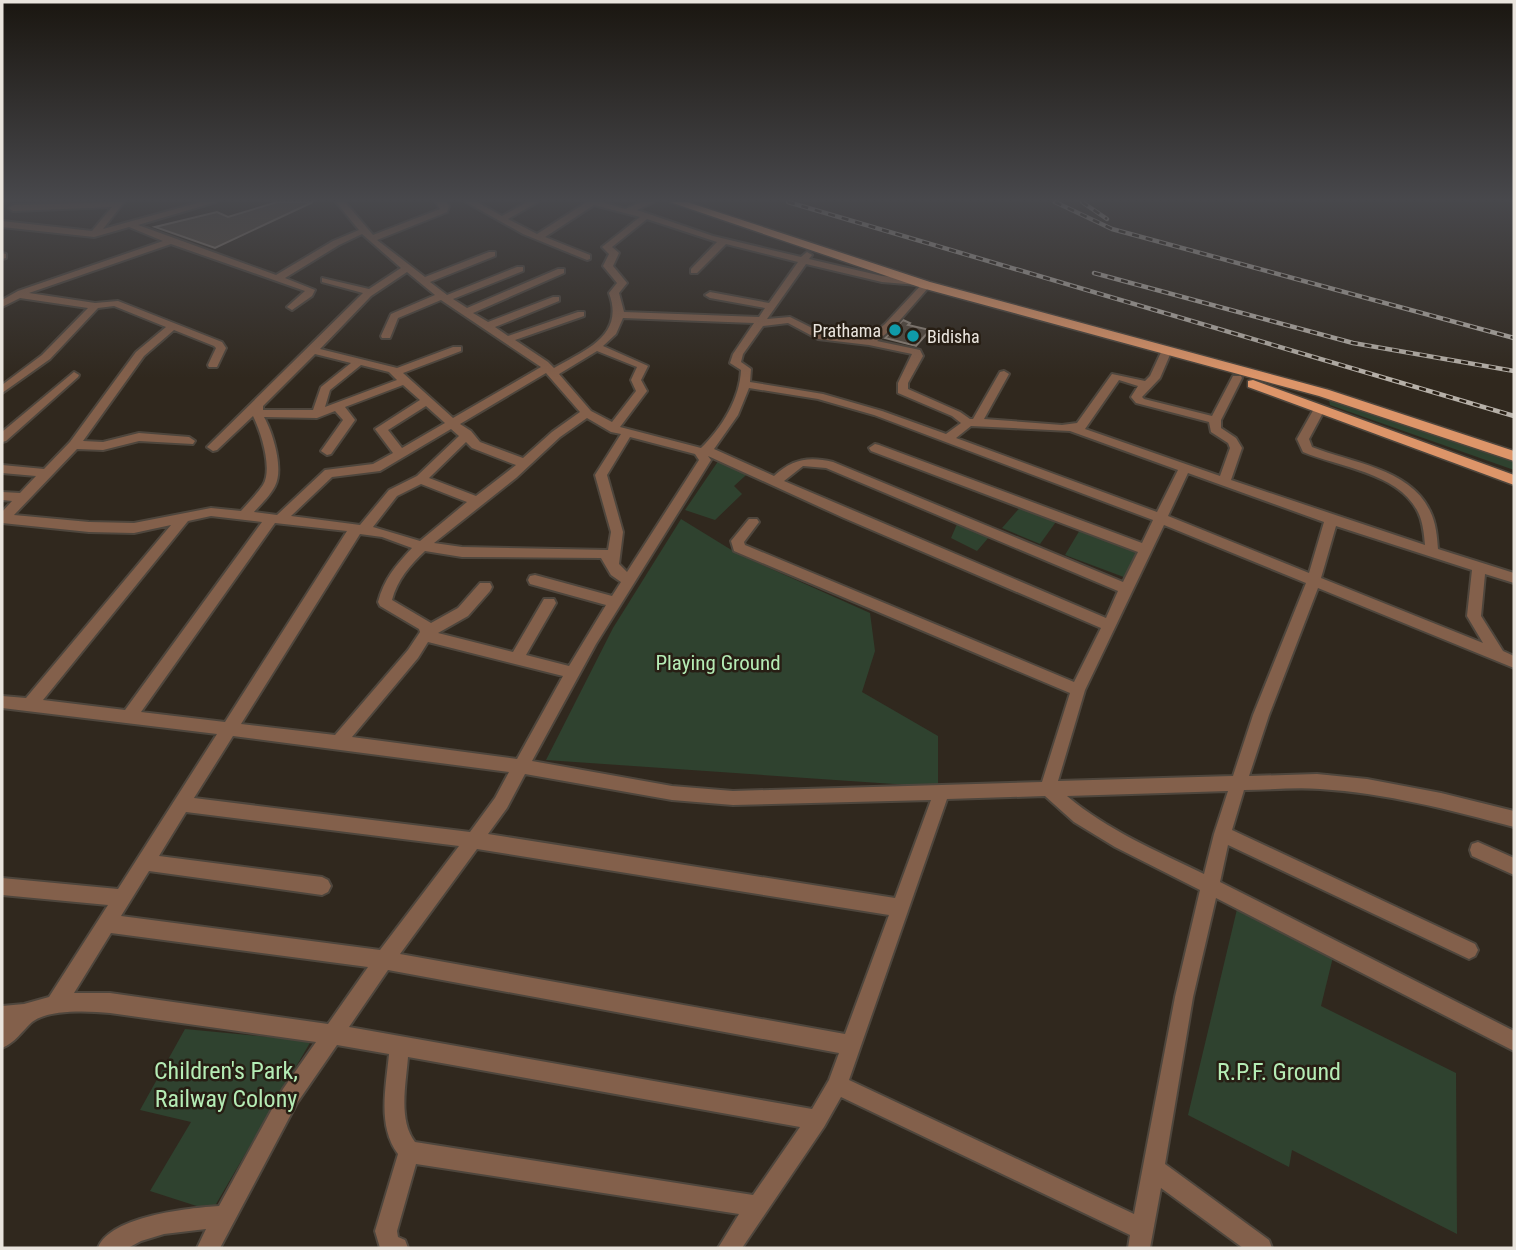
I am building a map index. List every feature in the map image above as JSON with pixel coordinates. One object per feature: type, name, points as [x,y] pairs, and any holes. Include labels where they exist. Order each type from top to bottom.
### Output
[{"type":"main road","points":[[852,260],[922,283],[1324,393],[1514,456]]},
{"type":"main road","points":[[1192,358],[1316,408],[1514,480]]},
{"type":"main road","points":[[1316,408],[1306,395],[1324,393]]},
{"type":"main road","points":[[1469,465],[1514,490]]},
{"type":"street","points":[[7,300],[122,260]]},
{"type":"street","points":[[227,260],[311,291],[292,307]]},
{"type":"street","points":[[278,278],[307,260]]},
{"type":"street","points":[[398,260],[444,298],[509,339],[550,371],[587,413],[620,431],[704,451],[777,480],[848,515],[1108,625]]},
{"type":"street","points":[[424,281],[476,260]]},
{"type":"street","points":[[129,716],[276,519],[335,470],[376,468],[453,423],[595,347],[613,333],[621,315],[621,304],[614,292],[622,283],[607,264],[609,260]]},
{"type":"street","points":[[694,271],[705,260]]},
{"type":"street","points":[[704,451],[725,429],[743,384],[746,369],[737,365],[736,359],[803,260]]},
{"type":"street","points":[[804,260],[894,281],[922,283]]},
{"type":"street","points":[[213,447],[258,409],[370,292],[407,268]]},
{"type":"street","points":[[386,336],[394,316],[520,269]]},
{"type":"street","points":[[467,312],[561,271]]},
{"type":"street","points":[[325,280],[370,292]]},
{"type":"street","points":[[869,342],[889,326],[922,283]]},
{"type":"street","points":[[710,295],[770,306]]},
{"type":"street","points":[[488,326],[556,299]]},
{"type":"street","points":[[7,300],[95,306],[115,303],[220,346],[213,365]]},
{"type":"street","points":[[2,390],[46,357],[95,306]]},
{"type":"street","points":[[509,339],[581,314]]},
{"type":"street","points":[[621,315],[760,322],[790,320],[822,337],[869,342],[916,352],[918,356],[903,383],[902,391],[973,422],[1072,428],[1332,520],[1514,578]]},
{"type":"street","points":[[2,519],[74,445],[125,372],[148,346],[172,327]]},
{"type":"street","points":[[595,347],[643,366],[636,380],[642,391],[620,431],[601,475],[617,532],[617,550],[612,566]]},
{"type":"street","points":[[397,372],[457,349]]},
{"type":"street","points":[[312,350],[397,372],[476,445],[524,463]]},
{"type":"street","points":[[1167,350],[1154,378],[1136,397],[1140,401],[1215,420]]},
{"type":"street","points":[[317,414],[325,389],[360,361]]},
{"type":"street","points":[[947,439],[973,422],[1004,374]]},
{"type":"street","points":[[2,438],[74,375]]},
{"type":"street","points":[[1072,428],[1087,420],[1116,376],[1148,385]]},
{"type":"street","points":[[1224,483],[1236,449],[1233,440],[1215,429],[1215,420],[1237,378]]},
{"type":"street","points":[[258,409],[317,414],[339,408],[407,380]]},
{"type":"street","points":[[743,384],[850,404],[1162,519],[1313,583],[1514,662]]},
{"type":"street","points":[[401,455],[381,429],[428,400]]},
{"type":"street","points":[[327,451],[349,420],[339,408]]},
{"type":"street","points":[[1316,408],[1303,439],[1307,449],[1381,476],[1406,491],[1422,509],[1432,552]]},
{"type":"street","points":[[244,515],[270,485],[273,474],[267,433],[258,409]]},
{"type":"street","points":[[426,634],[426,626],[389,605],[384,599],[405,564],[524,463],[557,430],[587,413]]},
{"type":"street","points":[[55,1004],[359,529],[393,493],[421,479],[467,434]]},
{"type":"street","points":[[74,445],[103,446],[139,437],[189,441]]},
{"type":"street","points":[[875,448],[1146,550]]},
{"type":"street","points":[[208,1248],[290,1096],[331,1034],[523,767],[627,580],[705,460],[704,451]]},
{"type":"street","points":[[777,480],[793,464],[802,460],[829,465],[1126,589]]},
{"type":"street","points":[[2,469],[44,473]]},
{"type":"street","points":[[1048,789],[1078,690],[1184,469]]},
{"type":"street","points":[[421,479],[476,501]]},
{"type":"street","points":[[2,496],[23,498]]},
{"type":"street","points":[[2,519],[119,528],[147,527],[211,512],[244,515],[359,529],[424,546],[462,552],[601,553],[606,554],[612,566],[627,580]]},
{"type":"street","points":[[29,706],[185,517]]},
{"type":"street","points":[[836,1085],[1140,1238],[1184,997],[1222,834],[1272,683],[1313,583],[1332,520]]},
{"type":"street","points":[[753,522],[737,541],[740,548],[1078,690]]},
{"type":"street","points":[[1479,567],[1473,602],[1474,617],[1498,655]]},
{"type":"street","points":[[535,580],[614,602]]},
{"type":"street","points":[[338,742],[426,634],[463,612],[485,587]]},
{"type":"street","points":[[516,659],[549,603]]},
{"type":"street","points":[[426,634],[573,673]]},
{"type":"street","points":[[2,702],[338,742],[523,767],[672,793],[733,798],[1317,781],[1381,786],[1455,802],[1514,819]]},
{"type":"street","points":[[1048,789],[1080,817],[1210,887],[1514,1041]]},
{"type":"street","points":[[729,1248],[817,1120],[836,1085],[942,791]]},
{"type":"street","points":[[182,804],[473,840],[902,908]]},
{"type":"street","points":[[1222,834],[1469,950]]},
{"type":"street","points":[[1478,850],[1514,867]]},
{"type":"street","points":[[145,862],[322,886]]},
{"type":"street","points":[[2,886],[121,898]]},
{"type":"street","points":[[105,923],[384,960],[850,1045]]},
{"type":"street","points":[[2,1038],[25,1016],[55,1004],[110,1003],[331,1034],[817,1120]]},
{"type":"street","points":[[2,1015],[25,1016]]},
{"type":"street","points":[[399,1046],[396,1119],[400,1144],[409,1152],[757,1206]]},
{"type":"street","points":[[397,1248],[389,1244],[386,1231],[409,1152]]},
{"type":"street","points":[[1153,1169],[1261,1248]]},
{"type":"street","points":[[109,1248],[133,1232],[158,1223],[225,1216]]},
{"type":"green space","points":[[1329,400],[1336,400],[1513,459],[1514,470],[1330,405]]},
{"type":"green space","points":[[723,454],[755,467],[734,486],[742,494],[715,520],[685,510]]},
{"type":"green space","points":[[1023,504],[1058,519],[1040,544],[1002,528]]},
{"type":"green space","points":[[960,517],[995,530],[977,551],[951,538]]},
{"type":"green space","name":"Playing Ground","points":[[681,519],[738,554],[870,613],[875,651],[862,692],[938,736],[938,787],[546,760],[613,628]]},
{"type":"green space","points":[[1084,523],[1152,549],[1137,582],[1065,555]]},
{"type":"green space","name":"R.P.F. Ground","points":[[1238,905],[1334,953],[1321,1006],[1456,1073],[1457,1234],[1292,1150],[1289,1167],[1188,1115]]},
{"type":"green space","name":"Children's Park, Railway Colony","points":[[185,1029],[311,1041],[212,1211],[150,1191],[191,1122],[140,1110]]},
{"type":"building","name":"Bidisha","points":[[903,320],[910,323],[908,325],[930,330],[916,346],[885,338]]},
{"type":"railway","points":[[986,260],[1514,416]]},
{"type":"railway","points":[[1228,260],[1514,338]]},
{"type":"railway","points":[[1094,273],[1353,343],[1514,371]]},
{"type":"place","name":"Prathama","points":[[895,330]]},
{"type":"place","name":"Bidisha","points":[[913,336]]}]
